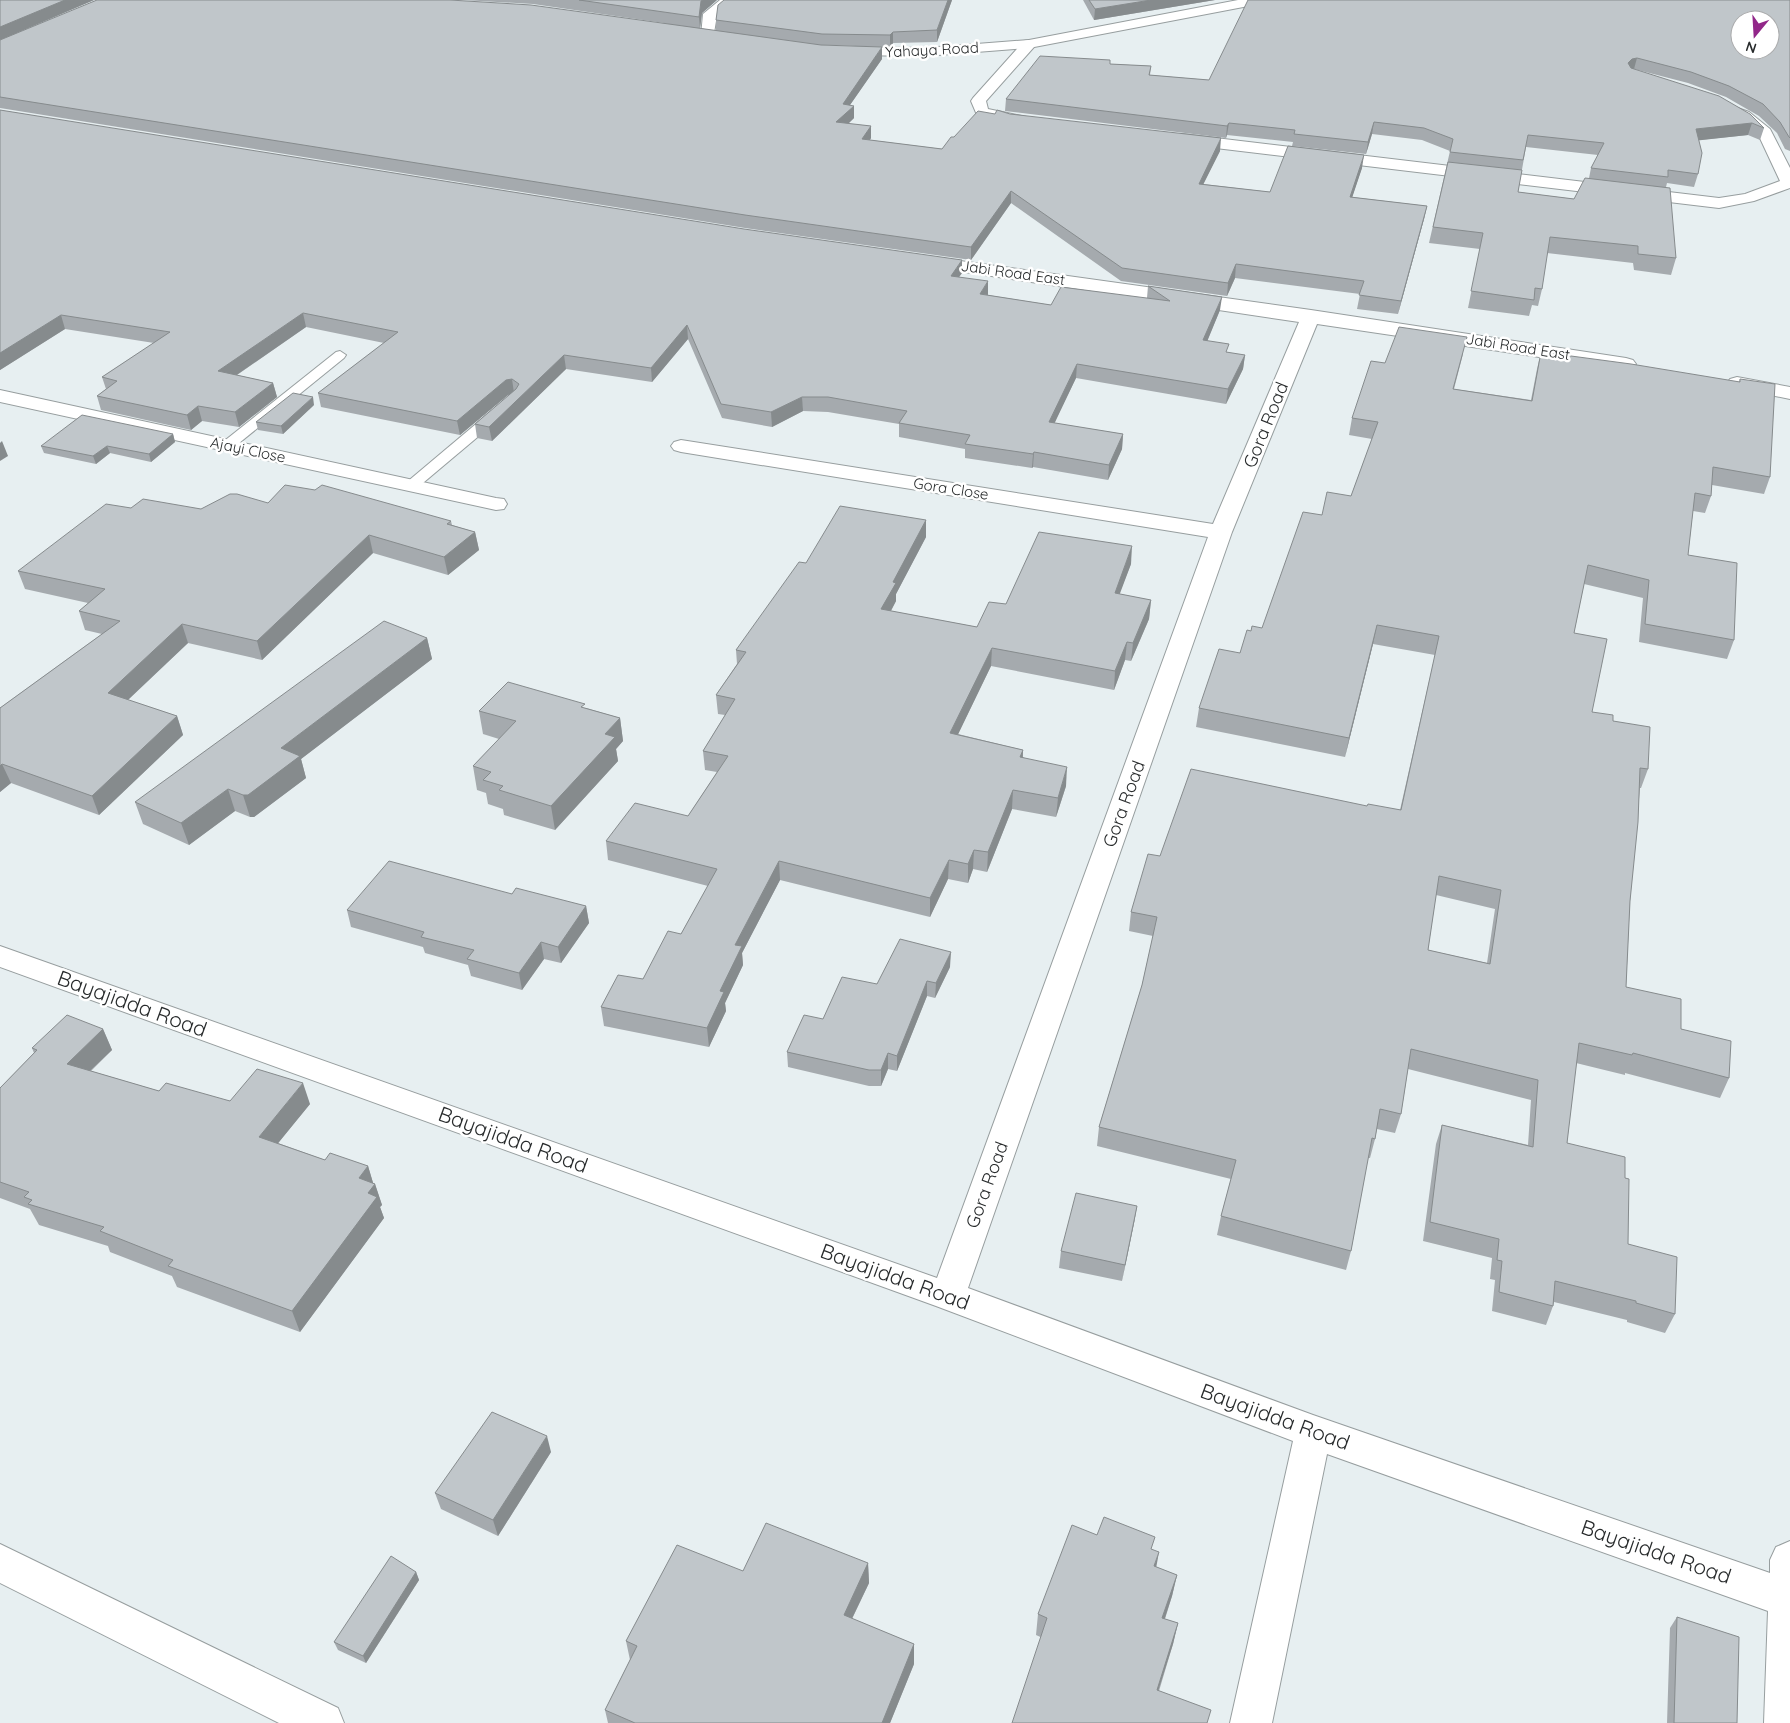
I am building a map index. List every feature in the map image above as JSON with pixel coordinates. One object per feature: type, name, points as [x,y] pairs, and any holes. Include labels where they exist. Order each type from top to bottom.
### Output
[{"type":"street","points":[[725,38],[703,35],[710,14],[728,0]]},
{"type":"street","name":"Yahaya Road","points":[[831,51],[925,52],[1028,44],[1259,0]]},
{"type":"street","points":[[1028,44],[978,101],[982,112],[1010,119],[1039,122]]},
{"type":"street","points":[[1167,138],[1719,203],[1748,198],[1789,184],[1765,132],[1744,115],[1719,104]]},
{"type":"street","name":"Jabi Road East","points":[[911,259],[1311,316],[1646,367]]},
{"type":"street","name":"Gora Road","points":[[948,1296],[1221,532],[1311,316]]},
{"type":"street","points":[[1721,380],[1790,393]]},
{"type":"street","name":"Ajayi Close","points":[[0,396],[496,504]]},
{"type":"street","name":"Gora Close","points":[[681,446],[1221,532]]},
{"type":"street","name":"Bayajidda Road","points":[[0,956],[948,1296],[1313,1432],[1789,1599]]},
{"type":"street","points":[[1251,1723],[1313,1432]]},
{"type":"street","points":[[1785,1723],[1790,1560]]},
{"type":"street","points":[[0,1563],[323,1723]]},
{"type":"lane","points":[[228,445],[340,355]]},
{"type":"lane","points":[[412,486],[506,405]]},
{"type":"building","points":[[0,0],[65,0],[0,27]]},
{"type":"building","points":[[97,0],[450,0],[531,5],[821,45],[882,47],[843,104],[854,106],[836,122],[871,126],[862,139],[942,149],[951,137],[954,137],[978,111],[995,114],[997,110],[1010,114],[1221,138],[1199,184],[1270,192],[1288,146],[1364,155],[1350,197],[1427,206],[1401,301],[1359,295],[1364,281],[1236,264],[1228,283],[1122,268],[1011,191],[971,247],[745,215],[0,97],[0,40]]},
{"type":"building","points":[[579,0],[703,0],[701,1],[699,17]]},
{"type":"building","points":[[724,0],[948,0],[937,30],[893,32],[890,35],[822,34],[716,20],[718,5]]},
{"type":"building","points":[[1089,0],[1151,0],[1095,9]]},
{"type":"building","points":[[1248,0],[1790,0],[1790,138],[1780,122],[1763,104],[1729,86],[1691,72],[1637,58],[1632,59],[1628,63],[1631,68],[1719,96],[1750,114],[1764,128],[1752,123],[1696,129],[1702,153],[1698,174],[1668,170],[1668,177],[1591,168],[1604,143],[1528,135],[1523,160],[1450,152],[1453,139],[1424,128],[1374,122],[1368,142],[1294,134],[1295,130],[1229,123],[1227,126],[1006,99],[1040,56],[1110,60],[1110,64],[1151,66],[1149,75],[1209,80]]},
{"type":"building","points":[[0,110],[744,229],[962,260],[951,276],[988,281],[980,294],[1051,305],[1061,287],[1170,301],[1148,286],[1222,297],[1203,340],[1229,344],[1226,352],[1245,355],[1228,389],[1077,364],[1049,422],[1123,434],[1109,465],[1034,452],[1033,454],[965,444],[970,435],[899,423],[907,411],[828,397],[802,397],[771,412],[721,404],[687,325],[651,368],[564,355],[489,427],[475,424],[516,389],[519,384],[512,379],[506,380],[457,421],[318,393],[398,332],[303,313],[218,371],[273,383],[235,412],[198,406],[187,415],[97,396],[117,381],[102,377],[170,332],[61,315],[0,353]]},
{"type":"building","points":[[1448,162],[1522,170],[1518,192],[1574,199],[1585,178],[1670,188],[1676,258],[1638,254],[1638,246],[1550,237],[1542,289],[1535,288],[1534,300],[1471,291],[1483,233],[1433,227]]},
{"type":"building","points":[[1399,327],[1467,337],[1453,389],[1532,401],[1541,352],[1631,364],[1740,382],[1740,379],[1775,384],[1770,477],[1713,467],[1711,496],[1695,493],[1688,555],[1737,563],[1734,640],[1645,624],[1649,580],[1588,565],[1574,633],[1607,639],[1592,712],[1613,715],[1613,721],[1650,727],[1648,769],[1640,768],[1626,987],[1681,999],[1681,1029],[1731,1041],[1729,1078],[1633,1053],[1632,1055],[1579,1043],[1567,1143],[1625,1157],[1625,1178],[1629,1179],[1628,1244],[1677,1257],[1675,1314],[1636,1303],[1636,1301],[1555,1281],[1553,1306],[1499,1292],[1502,1261],[1497,1260],[1499,1239],[1430,1222],[1442,1125],[1533,1147],[1538,1080],[1411,1049],[1401,1114],[1380,1109],[1375,1139],[1372,1138],[1351,1251],[1221,1216],[1236,1160],[1099,1127],[1142,985],[1157,917],[1131,912],[1148,854],[1160,856],[1191,769],[1367,806],[1368,804],[1401,810],[1439,636],[1377,625],[1349,738],[1199,708],[1219,649],[1240,653],[1247,630],[1251,631],[1252,626],[1262,628],[1303,512],[1322,515],[1327,492],[1351,496],[1378,422],[1352,418],[1371,361],[1385,363]],"holes":[[[1439,876],[1501,890],[1490,964],[1428,950]]]},
{"type":"building","points":[[293,393],[313,397],[281,426],[256,422]]},
{"type":"building","points":[[82,415],[173,434],[149,454],[107,446],[93,456],[41,446]]},
{"type":"building","points":[[285,485],[315,490],[322,485],[451,521],[447,524],[475,532],[444,557],[369,535],[257,641],[182,624],[108,693],[177,716],[92,796],[2,764],[0,766],[0,708],[120,621],[79,611],[105,589],[18,571],[106,504],[131,508],[143,499],[201,509],[230,494],[237,494],[268,503]]},
{"type":"building","points":[[840,506],[926,520],[893,582],[896,583],[881,609],[977,627],[989,602],[1006,604],[1039,532],[1132,546],[1115,593],[1151,600],[1133,643],[1127,642],[1115,671],[992,648],[950,733],[1023,750],[1020,757],[1067,767],[1058,798],[1013,790],[988,852],[974,850],[968,864],[949,860],[930,898],[779,861],[735,945],[742,946],[720,991],[724,992],[707,1028],[601,1007],[618,975],[643,979],[668,931],[681,934],[717,869],[606,841],[635,803],[688,816],[728,756],[703,751],[735,699],[716,695],[746,652],[736,650],[799,562],[806,563]]},
{"type":"building","points":[[384,621],[427,638],[281,748],[300,756],[248,795],[228,789],[181,823],[135,802]]},
{"type":"building","points":[[508,682],[585,704],[581,707],[620,718],[605,734],[615,737],[551,806],[499,790],[503,786],[483,780],[491,772],[473,766],[516,721],[479,711]]},
{"type":"building","points":[[389,861],[512,894],[516,888],[586,906],[558,947],[541,942],[519,973],[467,959],[474,950],[421,937],[424,932],[347,910]]},
{"type":"building","points":[[900,939],[951,952],[936,983],[927,981],[897,1056],[888,1053],[881,1070],[869,1070],[787,1052],[804,1015],[823,1019],[842,977],[877,984]]},
{"type":"building","points":[[67,1015],[103,1029],[67,1064],[159,1091],[166,1083],[230,1101],[257,1069],[303,1083],[259,1137],[325,1160],[330,1153],[368,1166],[359,1178],[375,1184],[368,1193],[377,1197],[292,1311],[168,1266],[173,1260],[100,1231],[104,1227],[28,1204],[32,1200],[24,1197],[29,1192],[0,1182],[0,1088],[37,1050],[32,1048]]},
{"type":"building","points":[[1076,1193],[1137,1206],[1125,1265],[1061,1251]]},
{"type":"building","points":[[492,1412],[547,1436],[493,1520],[435,1493]]},
{"type":"building","points":[[1104,1517],[1155,1537],[1151,1549],[1159,1552],[1154,1566],[1177,1575],[1162,1618],[1178,1623],[1157,1690],[1211,1710],[1207,1723],[1012,1723],[1047,1618],[1038,1614],[1072,1525],[1097,1535]]},
{"type":"building","points":[[766,1523],[868,1563],[844,1615],[914,1644],[882,1723],[635,1723],[605,1710],[637,1646],[626,1641],[677,1545],[743,1571]]},
{"type":"building","points":[[391,1556],[416,1572],[363,1656],[334,1642]]},
{"type":"building","points":[[1677,1617],[1739,1637],[1737,1723],[1674,1723]]}]
